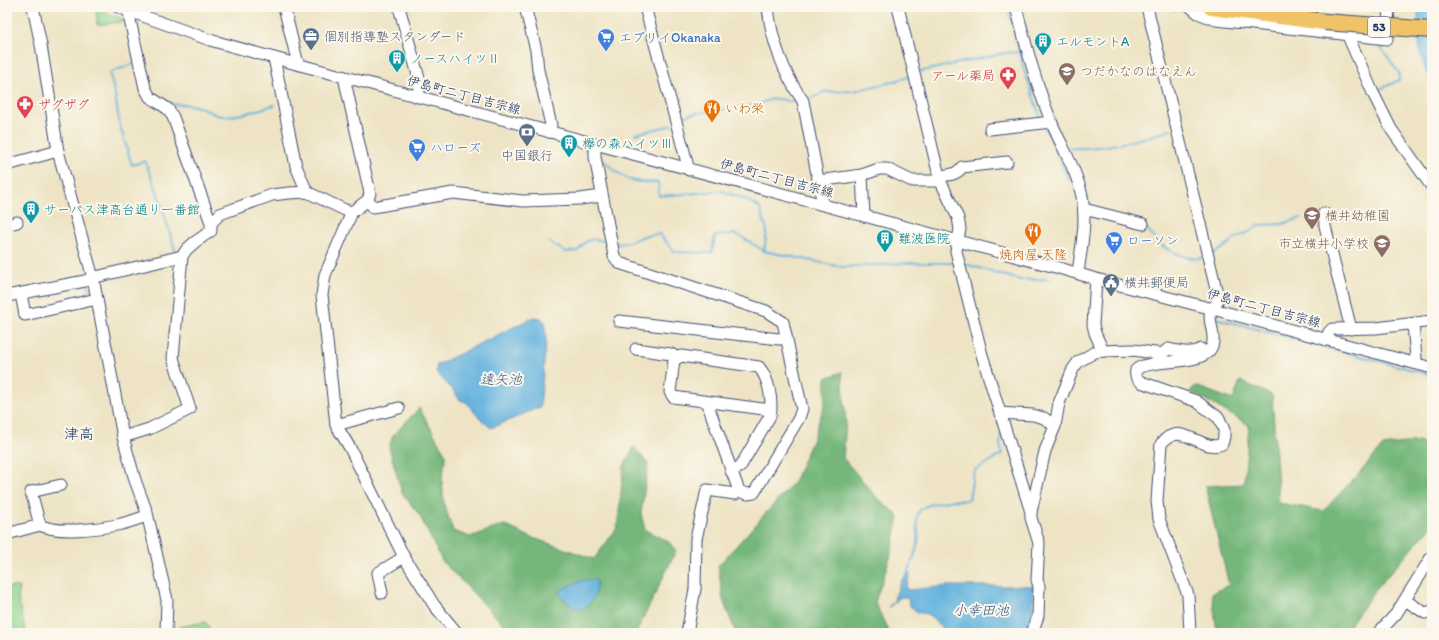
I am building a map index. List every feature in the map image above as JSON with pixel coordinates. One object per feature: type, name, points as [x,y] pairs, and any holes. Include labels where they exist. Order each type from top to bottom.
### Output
[{"type":"highway","name":"53","points":[[1296,7],[1326,17],[1432,30]]},
{"type":"highway","name":"53","points":[[1213,13],[1240,11],[1326,17],[1432,20]]},
{"type":"street","points":[[34,7],[41,45],[55,152],[89,279],[123,437],[146,516],[167,600],[166,633]]},
{"type":"street","name":"伊島町二丁目吉宗線","points":[[118,7],[129,9],[210,40],[274,58],[344,77],[419,89],[549,132],[1078,273],[1096,280],[1213,309],[1432,368]]},
{"type":"street","points":[[284,7],[298,64]]},
{"type":"street","points":[[399,7],[419,89]]},
{"type":"street","points":[[525,7],[536,50],[538,70],[551,125],[549,132]]},
{"type":"street","points":[[645,7],[689,170]]},
{"type":"street","points":[[768,7],[772,29],[784,68],[802,100],[822,200],[821,204]]},
{"type":"street","points":[[898,7],[938,179],[958,218],[960,229],[956,250],[982,355],[1031,512]]},
{"type":"street","points":[[1016,7],[1039,90],[1046,122],[1076,176],[1082,197],[1084,209],[1082,245],[1078,273]]},
{"type":"street","points":[[1147,7],[1218,297],[1218,302],[1210,315],[1213,342],[1206,354],[1196,358],[1139,367],[1135,374],[1136,378],[1141,382],[1196,401],[1219,418],[1224,430],[1222,444],[1217,446],[1212,446],[1182,435],[1175,434],[1169,436],[1161,444],[1157,501],[1159,519],[1188,595],[1190,633]]},
{"type":"street","points":[[1191,7],[1198,13],[1213,13],[1348,36],[1387,39],[1390,7]]},
{"type":"street","points":[[123,437],[149,429],[190,409],[173,358],[182,256],[195,242],[211,231],[211,223],[173,117],[168,109],[150,97],[145,88],[129,9]]},
{"type":"street","points":[[1348,36],[1373,93],[1391,129],[1432,187]]},
{"type":"street","points":[[274,58],[296,166],[307,192]]},
{"type":"street","points":[[344,77],[370,193],[368,200],[352,212],[325,275],[322,294],[336,425],[350,448],[404,557],[434,605],[457,633]]},
{"type":"street","points":[[990,129],[1046,122]]},
{"type":"street","points":[[596,144],[595,157],[602,196],[614,256],[619,263],[766,311],[783,322],[802,409],[799,418],[754,493],[747,494],[739,491]]},
{"type":"street","points":[[7,165],[55,152]]},
{"type":"street","points":[[818,181],[862,175],[887,169],[912,181],[938,179],[955,174],[959,172],[962,167],[966,166],[1007,162]]},
{"type":"street","points":[[862,175],[864,216]]},
{"type":"street","points":[[211,223],[220,214],[272,195],[307,192],[352,212]]},
{"type":"street","points":[[368,200],[373,207],[453,194],[523,201],[580,199],[602,196]]},
{"type":"street","points":[[1084,209],[1144,224]]},
{"type":"street","points":[[1324,213],[1325,226],[1351,329]]},
{"type":"street","points":[[7,296],[89,279],[182,256]]},
{"type":"street","points":[[1096,280],[1093,325],[1103,351]]},
{"type":"street","points":[[21,294],[26,315],[93,300]]},
{"type":"street","points":[[619,321],[779,339],[786,338]]},
{"type":"street","points":[[1326,340],[1328,332],[1332,329],[1376,328],[1432,321]]},
{"type":"street","points":[[1413,324],[1416,358],[1415,363]]},
{"type":"street","points":[[1032,633],[1038,616],[1039,586],[1037,580],[1040,543],[1031,518],[1031,512],[1045,451],[1054,426],[1059,403],[1078,362],[1095,352],[1103,351],[1132,350],[1162,354],[1168,349],[1181,352],[1196,352],[1206,347],[1211,347]]},
{"type":"street","points":[[636,349],[671,354],[678,358]]},
{"type":"street","points":[[732,471],[740,468],[770,416],[771,410],[772,403],[765,374],[759,367],[681,356],[674,360],[670,392],[674,397],[771,410]]},
{"type":"street","points":[[709,402],[709,408],[739,491]]},
{"type":"street","points":[[336,425],[399,408]]},
{"type":"street","points":[[1000,413],[1033,415],[1044,418],[1054,426]]},
{"type":"street","points":[[40,525],[31,492],[61,485]]},
{"type":"street","points":[[687,633],[695,589],[696,539],[707,490],[735,494],[739,491]]},
{"type":"street","points":[[7,534],[40,525],[46,528],[79,530],[118,525],[146,516]]},
{"type":"street","points":[[1378,633],[1396,614],[1432,556]]},
{"type":"street","points":[[382,593],[378,574],[404,557]]},
{"type":"street","points":[[1405,600],[1425,613],[1432,611]]},
{"type":"green space","points":[[1163,7],[1185,7],[1190,10],[1189,12],[1165,9]]},
{"type":"green space","points":[[96,9],[128,21],[97,25]]},
{"type":"green space","points":[[842,372],[846,422],[843,458],[878,499],[899,516],[890,558],[875,602],[889,633],[736,633],[723,600],[718,566],[794,482],[812,441],[825,403],[826,378]]},
{"type":"green space","points":[[1240,381],[1272,395],[1279,503],[1323,511],[1357,476],[1383,446],[1419,441],[1432,447],[1432,526],[1375,590],[1344,633],[1217,633],[1212,593],[1229,585],[1205,486],[1244,484],[1249,425],[1190,391],[1196,386],[1233,400]]},
{"type":"green space","points":[[419,408],[446,455],[442,480],[444,504],[453,531],[470,537],[504,525],[530,537],[594,559],[617,528],[624,466],[634,447],[648,464],[641,514],[645,530],[669,542],[676,551],[636,633],[512,633],[442,561],[420,516],[402,493],[389,447],[393,436]]},
{"type":"green space","points":[[7,587],[20,587],[18,599],[26,633],[7,633]]},
{"type":"green space","points":[[205,622],[209,627],[210,633],[180,633],[179,627]]},
{"type":"water","name":"遠矢池","points":[[534,317],[541,318],[545,322],[546,341],[540,407],[491,428],[480,419],[466,402],[460,400],[436,372],[437,365]]},
{"type":"water","name":"小幸田池","points":[[908,573],[910,573],[906,588],[909,590],[947,586],[1033,586],[1033,616],[1026,633],[948,633],[944,629],[943,630],[934,619],[927,614],[917,612],[909,605],[908,597],[901,597],[887,609],[895,599],[894,598],[902,580]]},
{"type":"water","points":[[585,580],[597,581],[595,593],[590,603],[584,609],[580,609],[570,604],[559,593],[561,590],[573,584]]},
{"type":"waterway","points":[[1008,7],[1024,70],[1041,119]]},
{"type":"waterway","points":[[1423,7],[1425,50],[1432,71]]},
{"type":"waterway","points":[[1377,91],[1399,80],[1399,73],[1379,45]]},
{"type":"waterway","points":[[918,72],[1005,53],[1019,52]]},
{"type":"waterway","points":[[136,63],[111,72],[110,75],[120,126],[132,165],[145,161],[157,191],[176,253]]},
{"type":"waterway","points":[[807,99],[824,92],[853,91],[911,76]]},
{"type":"waterway","points":[[423,87],[433,95]]},
{"type":"waterway","points":[[681,121],[690,114],[756,105],[772,99],[799,101]]},
{"type":"waterway","points":[[168,104],[194,106],[222,116],[242,114],[275,105]]},
{"type":"waterway","points":[[635,134],[672,125]]},
{"type":"waterway","points":[[1045,127],[1069,180]]},
{"type":"waterway","points":[[1068,148],[1107,146],[1133,141],[1171,130]]},
{"type":"waterway","points":[[549,138],[584,148],[589,152]]},
{"type":"waterway","points":[[600,158],[626,178],[640,182],[658,182],[659,196],[722,191],[749,201],[760,208],[767,230],[764,251]]},
{"type":"waterway","points":[[316,191],[330,195]]},
{"type":"waterway","points":[[1086,192],[1089,204]]},
{"type":"waterway","points":[[1212,254],[1222,249],[1236,238],[1253,230],[1258,225],[1282,224],[1301,218]]},
{"type":"waterway","points":[[1145,226],[1157,242],[1167,249],[1187,257],[1204,257]]},
{"type":"waterway","points":[[616,244],[626,243],[644,236],[659,234],[675,252],[712,253],[715,236],[734,234],[740,236],[764,251],[837,266],[845,267],[907,263],[956,263]]},
{"type":"waterway","points":[[549,242],[566,252],[578,251],[584,243],[594,239],[608,242]]},
{"type":"waterway","points":[[962,263],[1020,280],[1048,279]]},
{"type":"waterway","points":[[88,284],[91,297]]},
{"type":"waterway","points":[[1215,318],[1432,375]]},
{"type":"waterway","points":[[907,575],[915,555],[918,542],[917,516],[919,512],[929,505],[951,500],[963,501],[969,499],[974,471],[1002,454],[1000,445],[1001,433]]},
{"type":"place","name":"個別指導塾スタンダード","points":[[311,51]]},
{"type":"place","name":"エブリイOkanaka","points":[[606,52]]},
{"type":"place","name":"エルモントA","points":[[1043,56]]},
{"type":"place","name":"ノースハイツⅡ","points":[[397,73]]},
{"type":"place","name":"つだかなのはなえん","points":[[1067,86]]},
{"type":"place","name":"アール薬局","points":[[1008,90]]},
{"type":"place","name":"ザグザグ","points":[[25,119]]},
{"type":"place","name":"いわ栄","points":[[712,123]]},
{"type":"place","name":"中国銀行","points":[[527,147]]},
{"type":"place","name":"欅の森ハイツⅢ","points":[[569,158]]},
{"type":"place","name":"ハローズ","points":[[417,162]]},
{"type":"place","name":"サーパス津高台通り一番館","points":[[31,224]]},
{"type":"place","name":"横井幼稚園","points":[[1312,230]]},
{"type":"place","name":"焼肉屋 天隆","points":[[1033,246]]},
{"type":"place","name":"難波医院","points":[[885,253]]},
{"type":"place","name":"ローソン","points":[[1114,255]]},
{"type":"place","name":"市立横井小学校","points":[[1382,258]]},
{"type":"place","name":"横井郵便局","points":[[1111,297]]},
{"type":"district","name":"津高","points":[[79,434]]}]
